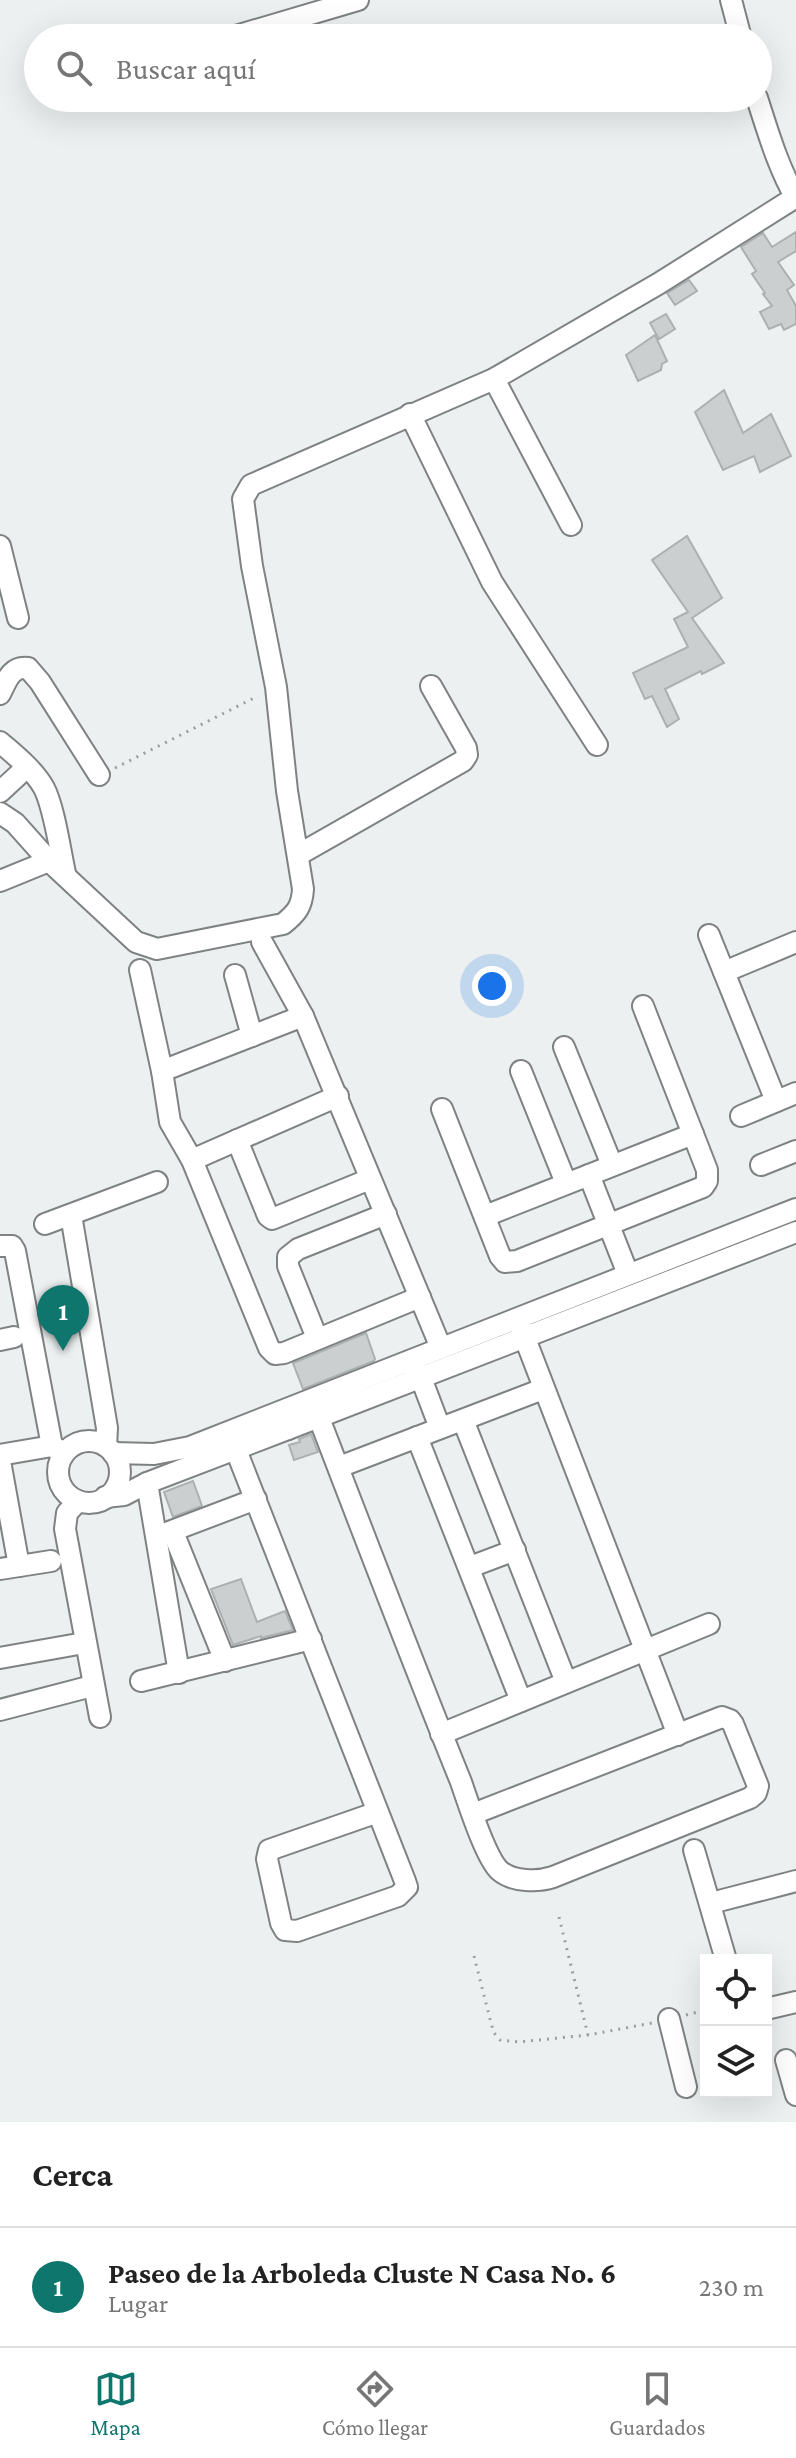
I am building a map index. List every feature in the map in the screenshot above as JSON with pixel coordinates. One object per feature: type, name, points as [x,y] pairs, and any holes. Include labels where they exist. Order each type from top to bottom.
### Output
[{"type":"street","points":[[277,24],[358,0]]},
{"type":"street","points":[[731,0],[737,24]]},
{"type":"street","points":[[0,813],[15,823],[136,942],[157,949],[283,924],[302,905],[303,889],[287,791],[276,687],[252,566],[243,499],[246,492],[251,485],[494,379],[658,284],[796,198],[771,144],[761,112]]},
{"type":"street","points":[[494,379],[571,525]]},
{"type":"street","points":[[410,414],[499,595],[597,745]]},
{"type":"street","points":[[0,546],[18,618]]},
{"type":"street","points":[[0,694],[16,668],[28,668],[99,775]]},
{"type":"street","points":[[298,855],[463,761],[467,755],[466,748],[431,686]]},
{"type":"street","points":[[0,742],[44,788],[57,831],[57,867]]},
{"type":"street","points":[[0,792],[27,767]]},
{"type":"street","points":[[0,881],[57,867]]},
{"type":"street","points":[[709,935],[776,1101]]},
{"type":"street","points":[[262,942],[303,1016],[441,1348]]},
{"type":"street","points":[[724,972],[796,942]]},
{"type":"street","points":[[140,970],[170,1122],[192,1160],[269,1348],[275,1354],[284,1353],[420,1297]]},
{"type":"street","points":[[235,975],[252,1036]]},
{"type":"street","points":[[442,1109],[500,1256],[508,1263],[609,1226],[706,1184],[707,1170],[643,1006]]},
{"type":"street","points":[[162,1071],[303,1016]]},
{"type":"street","points":[[564,1047],[612,1165]]},
{"type":"street","points":[[521,1071],[566,1183]]},
{"type":"street","points":[[741,1116],[796,1093]]},
{"type":"street","points":[[192,1160],[338,1096]]},
{"type":"street","points":[[485,1216],[693,1134]]},
{"type":"street","points":[[237,1140],[268,1216],[272,1219],[370,1179]]},
{"type":"street","points":[[761,1165],[796,1151]]},
{"type":"street","points":[[589,1175],[628,1274]]},
{"type":"street","points":[[45,1224],[157,1182]]},
{"type":"street","points":[[0,1246],[12,1246],[15,1251],[58,1449],[59,1480],[63,1489],[78,1501],[97,1501],[124,1495],[147,1483],[236,1450],[284,1420],[409,1360],[796,1209]]},
{"type":"street","points":[[317,1338],[288,1266],[288,1257],[298,1249],[386,1214]]},
{"type":"street","points":[[71,1215],[109,1449],[118,1462],[118,1482],[105,1497]]},
{"type":"street","points":[[0,1455],[58,1449],[79,1442],[97,1442],[109,1449],[154,1454],[179,1450],[284,1420],[319,1418],[796,1232]]},
{"type":"street","points":[[518,1318],[678,1735]]},
{"type":"street","points":[[409,1360],[421,1378],[440,1428]]},
{"type":"street","points":[[339,1467],[543,1389]]},
{"type":"street","points":[[319,1418],[441,1734],[473,1814],[498,1869],[512,1877],[544,1880],[750,1798],[756,1793],[756,1782],[730,1720],[718,1718],[473,1814]]},
{"type":"street","points":[[463,1420],[566,1682]]},
{"type":"street","points":[[417,1437],[521,1701]]},
{"type":"street","points":[[236,1450],[311,1639],[405,1881],[406,1890],[398,1896],[297,1931],[285,1930],[267,1859],[269,1850],[378,1812]]},
{"type":"street","points":[[1,1473],[9,1568],[51,1561]]},
{"type":"street","points":[[147,1483],[165,1534],[225,1661]]},
{"type":"street","points":[[165,1534],[256,1499]]},
{"type":"street","points":[[78,1501],[67,1513],[65,1529],[100,1717]]},
{"type":"street","points":[[165,1534],[179,1673]]},
{"type":"street","points":[[470,1567],[515,1550]]},
{"type":"street","points":[[441,1734],[709,1624]]},
{"type":"street","points":[[141,1681],[311,1639]]},
{"type":"street","points":[[0,1658],[84,1643]]},
{"type":"street","points":[[0,1710],[92,1686]]},
{"type":"street","points":[[694,1850],[724,1954]]},
{"type":"street","points":[[711,1903],[796,1881]]},
{"type":"street","points":[[772,2008],[796,2002]]},
{"type":"street","points":[[669,2019],[686,2087]]},
{"type":"street","points":[[786,2060],[796,2095]]},
{"type":"path","points":[[99,775],[276,687]]},
{"type":"path","points":[[559,1917],[588,2035]]},
{"type":"path","points":[[474,1956],[494,2033],[500,2040],[509,2043],[588,2035],[700,2011]]},
{"type":"building","points":[[796,232],[796,251],[778,262],[794,285],[787,290],[796,306],[796,324],[784,330],[781,324],[769,329],[760,312],[772,306],[752,274],[756,271],[741,247],[763,233],[772,247]]},
{"type":"building","points":[[689,280],[697,291],[675,305],[667,293]]},
{"type":"building","points":[[666,314],[675,329],[659,339],[650,323]]},
{"type":"building","points":[[655,335],[667,361],[662,364],[661,370],[638,381],[626,355]]},
{"type":"building","points":[[724,390],[743,433],[771,414],[791,456],[760,472],[754,456],[723,470],[695,412]]},
{"type":"building","points":[[687,536],[722,598],[692,618],[724,663],[665,689],[679,719],[667,727],[652,696],[645,699],[633,673],[688,647],[674,619],[688,612],[652,560]]},
{"type":"building","points":[[366,1333],[374,1361],[303,1389],[293,1363]]},
{"type":"building","points":[[311,1434],[318,1452],[294,1460],[289,1445]]},
{"type":"building","points":[[193,1481],[202,1506],[173,1517],[164,1492]]},
{"type":"building","points":[[241,1579],[257,1622],[285,1611],[293,1630],[233,1645],[211,1589]]},
{"type":"place","name":"Paseo de la Arboleda Cluste N Casa No. 6","points":[[63,1351]]}]
